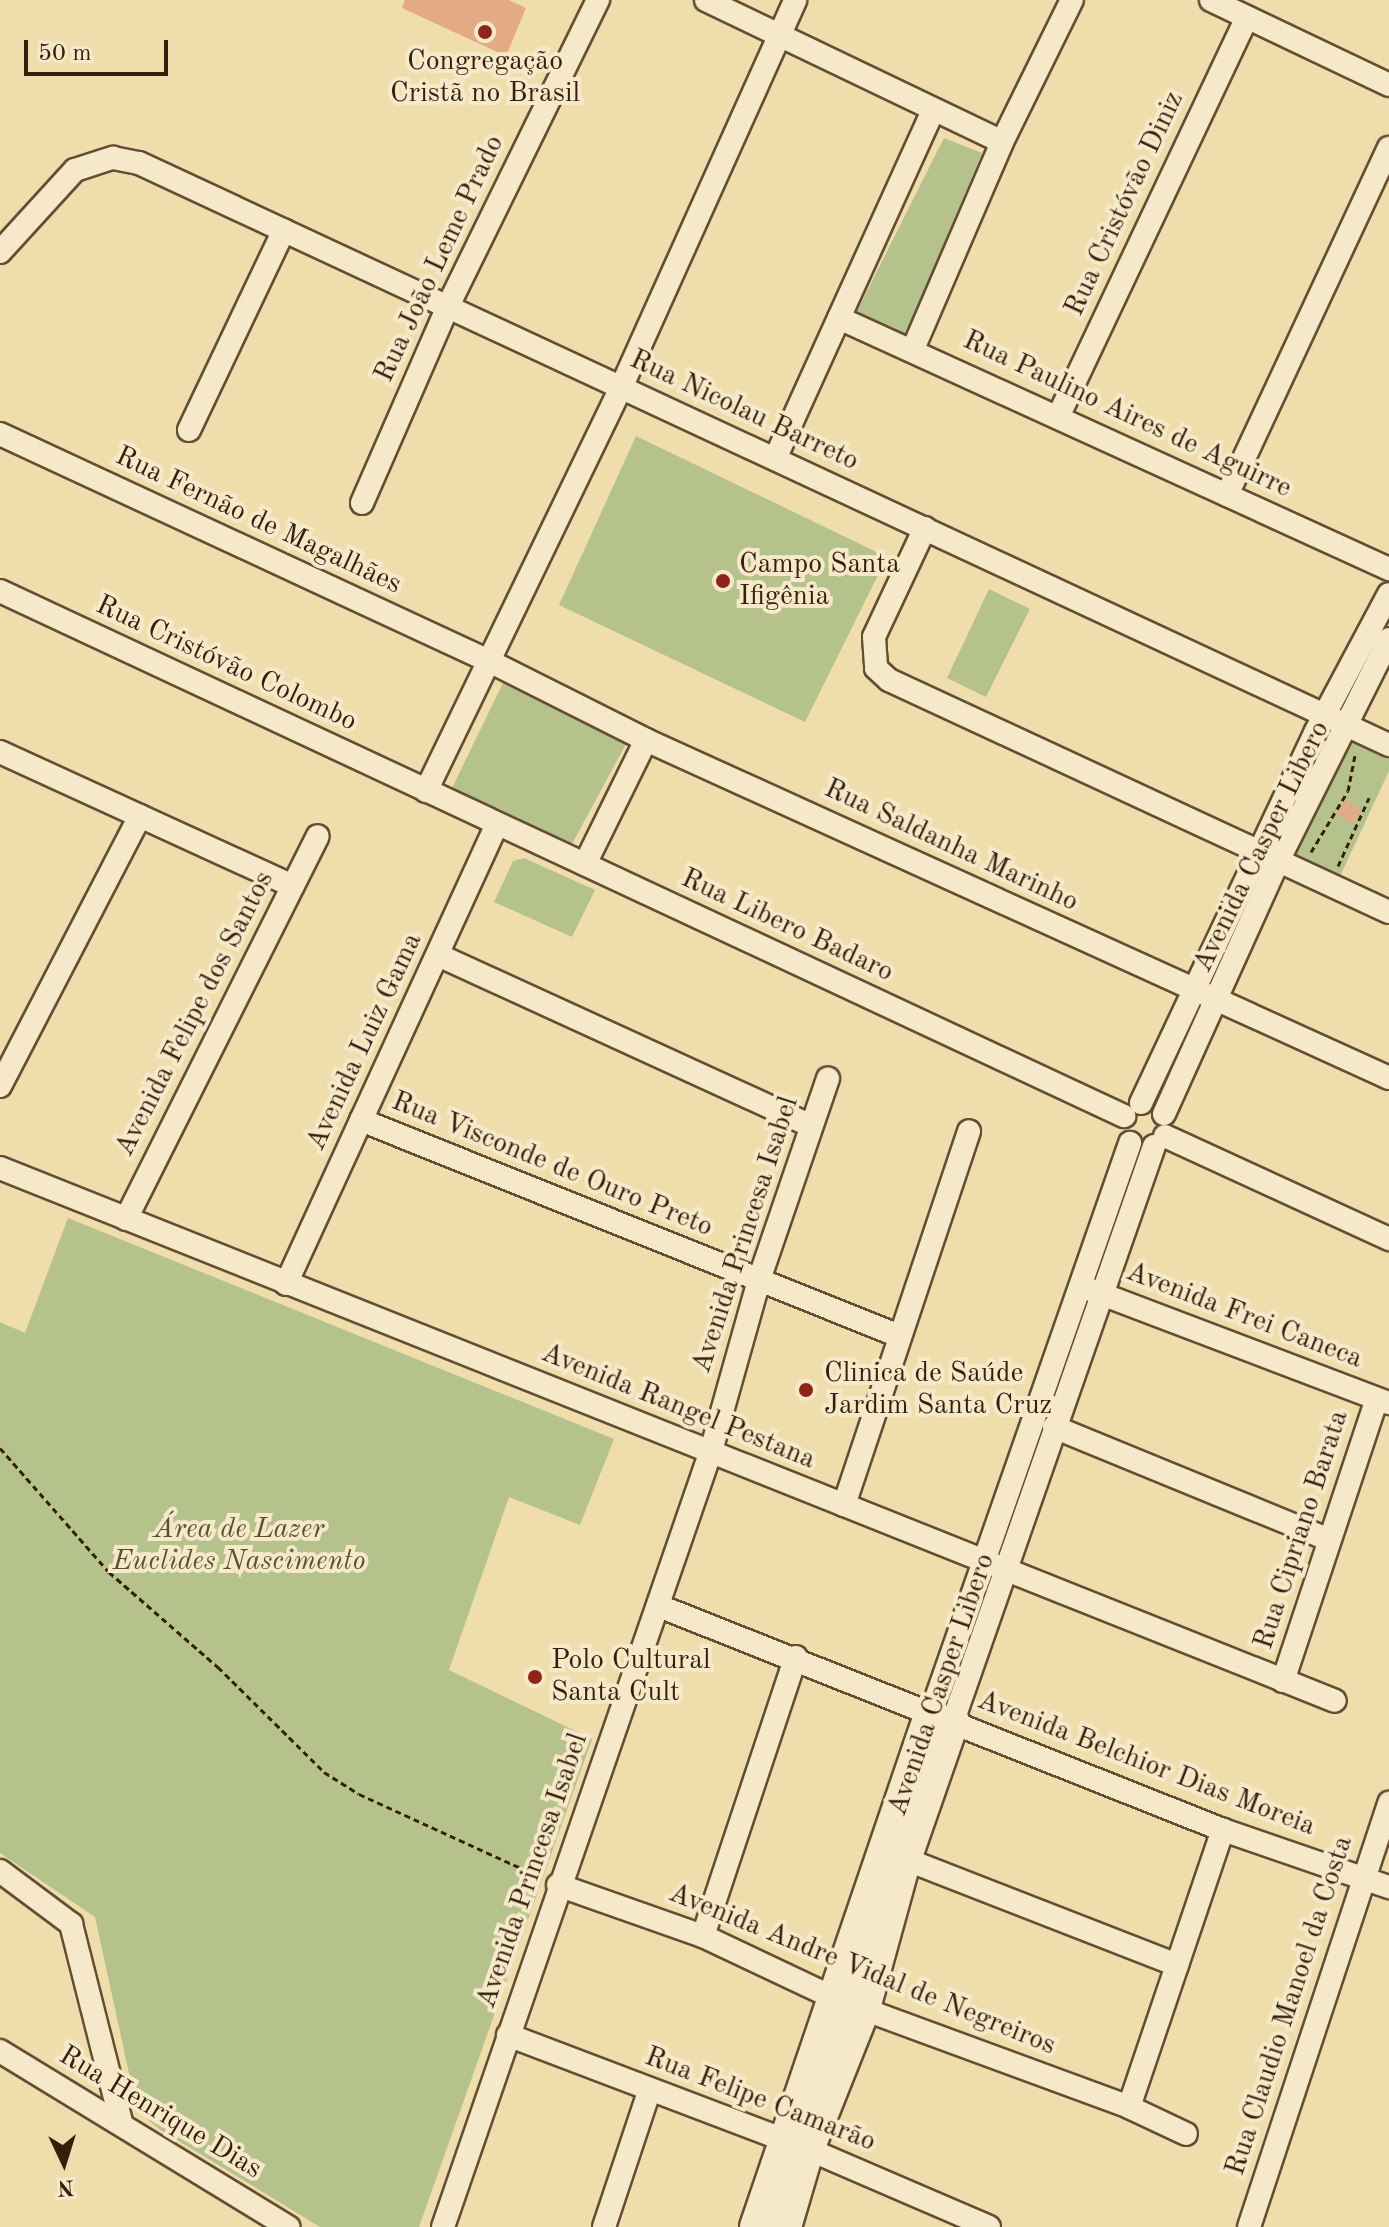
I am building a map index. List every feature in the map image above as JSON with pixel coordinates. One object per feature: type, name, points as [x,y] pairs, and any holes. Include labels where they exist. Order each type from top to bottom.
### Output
[{"type":"street","name":"Rua João Leme Prado","points":[[362,503],[449,304],[598,0]]},
{"type":"street","points":[[706,0],[1002,142]]},
{"type":"street","points":[[426,791],[621,388],[795,0]]},
{"type":"street","points":[[913,349],[1002,142],[1072,0]]},
{"type":"street","points":[[1211,0],[1389,85]]},
{"type":"street","name":"Rua Cristóvão Diniz","points":[[1058,417],[1247,17]]},
{"type":"street","points":[[775,459],[933,111]]},
{"type":"street","points":[[1227,495],[1389,148]]},
{"type":"street","name":"Rua Nicolau Barreto","points":[[0,252],[75,170],[113,158],[139,163],[449,304],[621,388],[1389,745]]},
{"type":"street","points":[[189,430],[284,230]]},
{"type":"street","name":"Rua Paulino Aires de Aguirre","points":[[839,318],[913,349],[1389,569]]},
{"type":"street","name":"Rua Fernão de Magalhães","points":[[0,434],[491,662]]},
{"type":"street","points":[[925,528],[874,637],[876,668],[889,680],[1389,912]]},
{"type":"street","name":"Rua Cristóvão Colombo","points":[[0,591],[426,791]]},
{"type":"street","name":"Avenida Casper Libero","points":[[994,1568],[1054,1427],[1161,1132],[1389,594]]},
{"type":"street","name":"Avenida Casper Libero","points":[[1337,722],[1389,639]]},
{"type":"street","name":"Rua Saldanha Marinho","points":[[491,662],[646,740],[1389,1078]]},
{"type":"street","points":[[585,864],[646,740]]},
{"type":"street","points":[[0,752],[293,886]]},
{"type":"street","name":"Rua Libero Badaro","points":[[426,791],[1132,1109],[1156,1105],[1161,1132]]},
{"type":"street","points":[[0,1086],[140,816]]},
{"type":"street","name":"Avenida Luiz Gama","points":[[286,1284],[497,824]]},
{"type":"street","name":"Avenida Felipe dos Santos","points":[[126,1219],[318,836]]},
{"type":"street","name":"Avenida Casper Libero","points":[[1132,1109],[1192,989],[1277,859]]},
{"type":"street","points":[[438,955],[811,1126]]},
{"type":"street","name":"Avenida Princesa Isabel","points":[[443,2227],[558,1885],[659,1606],[711,1451],[759,1280],[828,1079]]},
{"type":"street","points":[[1132,1109],[1122,1131],[1130,1143],[1161,1132],[1389,1239]]},
{"type":"street","name":"Rua Visconde de Ouro Preto","points":[[361,1120],[899,1336]]},
{"type":"street","points":[[844,1505],[969,1131]]},
{"type":"street","name":"Avenida Casper Libero","points":[[850,2003],[942,1717],[994,1568],[1077,1284],[1130,1143]]},
{"type":"street","name":"Avenida Rangel Pestana","points":[[0,1168],[711,1451],[994,1568],[1335,1701]]},
{"type":"street","name":"Avenida Frei Caneca","points":[[1077,1284],[1383,1401]]},
{"type":"street","name":"Rua Cipriano Barata","points":[[1283,1681],[1327,1539],[1383,1401]]},
{"type":"street","points":[[1054,1427],[1327,1539]]},
{"type":"street","name":"Avenida Belchior Dias Moreia","points":[[659,1606],[796,1657],[1223,1830],[1389,1887]]},
{"type":"street","points":[[703,1936],[796,1657]]},
{"type":"street","name":"Avenida Casper Libero","points":[[756,2227],[796,2145],[905,1859],[942,1717]]},
{"type":"street","name":"Rua Claudio Manoel da Costa","points":[[1249,2227],[1389,1803]]},
{"type":"street","points":[[1129,2107],[1223,1830]]},
{"type":"street","points":[[905,1859],[1177,1965]]},
{"type":"street","points":[[0,1871],[51,1905],[71,1924],[79,1942],[121,2121]]},
{"type":"street","name":"Avenida Andre Vidal de Negreiros","points":[[558,1885],[703,1936],[850,2003],[1129,2107],[1186,2134]]},
{"type":"street","name":"Rua Felipe Camarão","points":[[508,2035],[796,2145],[989,2227]]},
{"type":"street","name":"Rua Henrique Dias","points":[[0,2051],[121,2121],[288,2227]]},
{"type":"street","points":[[604,2227],[650,2089]]},
{"type":"street","name":"Avenida Casper Libero","points":[[785,2227],[796,2145]]},
{"type":"path","points":[[1277,859],[1327,832],[1348,791],[1357,759],[1352,752]]},
{"type":"path","points":[[1330,884],[1369,798]]},
{"type":"path","points":[[0,1448],[109,1572],[218,1667],[324,1772],[359,1794],[558,1885]]},
{"type":"green space","points":[[944,138],[982,153],[904,339],[854,317]]},
{"type":"green space","name":"Campo Santa Ifigênia","points":[[636,436],[887,557],[805,722],[559,605]]},
{"type":"green space","points":[[989,589],[1030,609],[986,697],[947,678]]},
{"type":"green space","points":[[503,683],[626,744],[572,844],[452,788]]},
{"type":"green space","points":[[1347,726],[1389,745],[1389,771],[1335,887],[1282,861]]},
{"type":"green space","points":[[524,858],[595,890],[572,937],[494,902],[513,861]]},
{"type":"green space","name":"Área de Lazer Euclides Nascimento","points":[[68,1218],[614,1439],[580,1525],[509,1497],[449,1670],[592,1739],[419,2227],[320,2227],[159,2129],[137,2110],[95,1917],[0,1853],[0,1322],[25,1333]]},
{"type":"building","name":"Congregação Cristã no Brasil","points":[[405,0],[509,0],[526,8],[506,56],[402,8]]},
{"type":"building","points":[[1345,800],[1361,809],[1353,824],[1337,815]]},
{"type":"place","name":"Congregação Cristã no Brasil","points":[[485,32]]},
{"type":"place","name":"Campo Santa Ifigênia","points":[[723,581]]},
{"type":"place","name":"Clinica de Saúde Jardim Santa Cruz","points":[[806,1390]]},
{"type":"place","name":"Polo Cultural Santa Cult","points":[[535,1677]]}]
